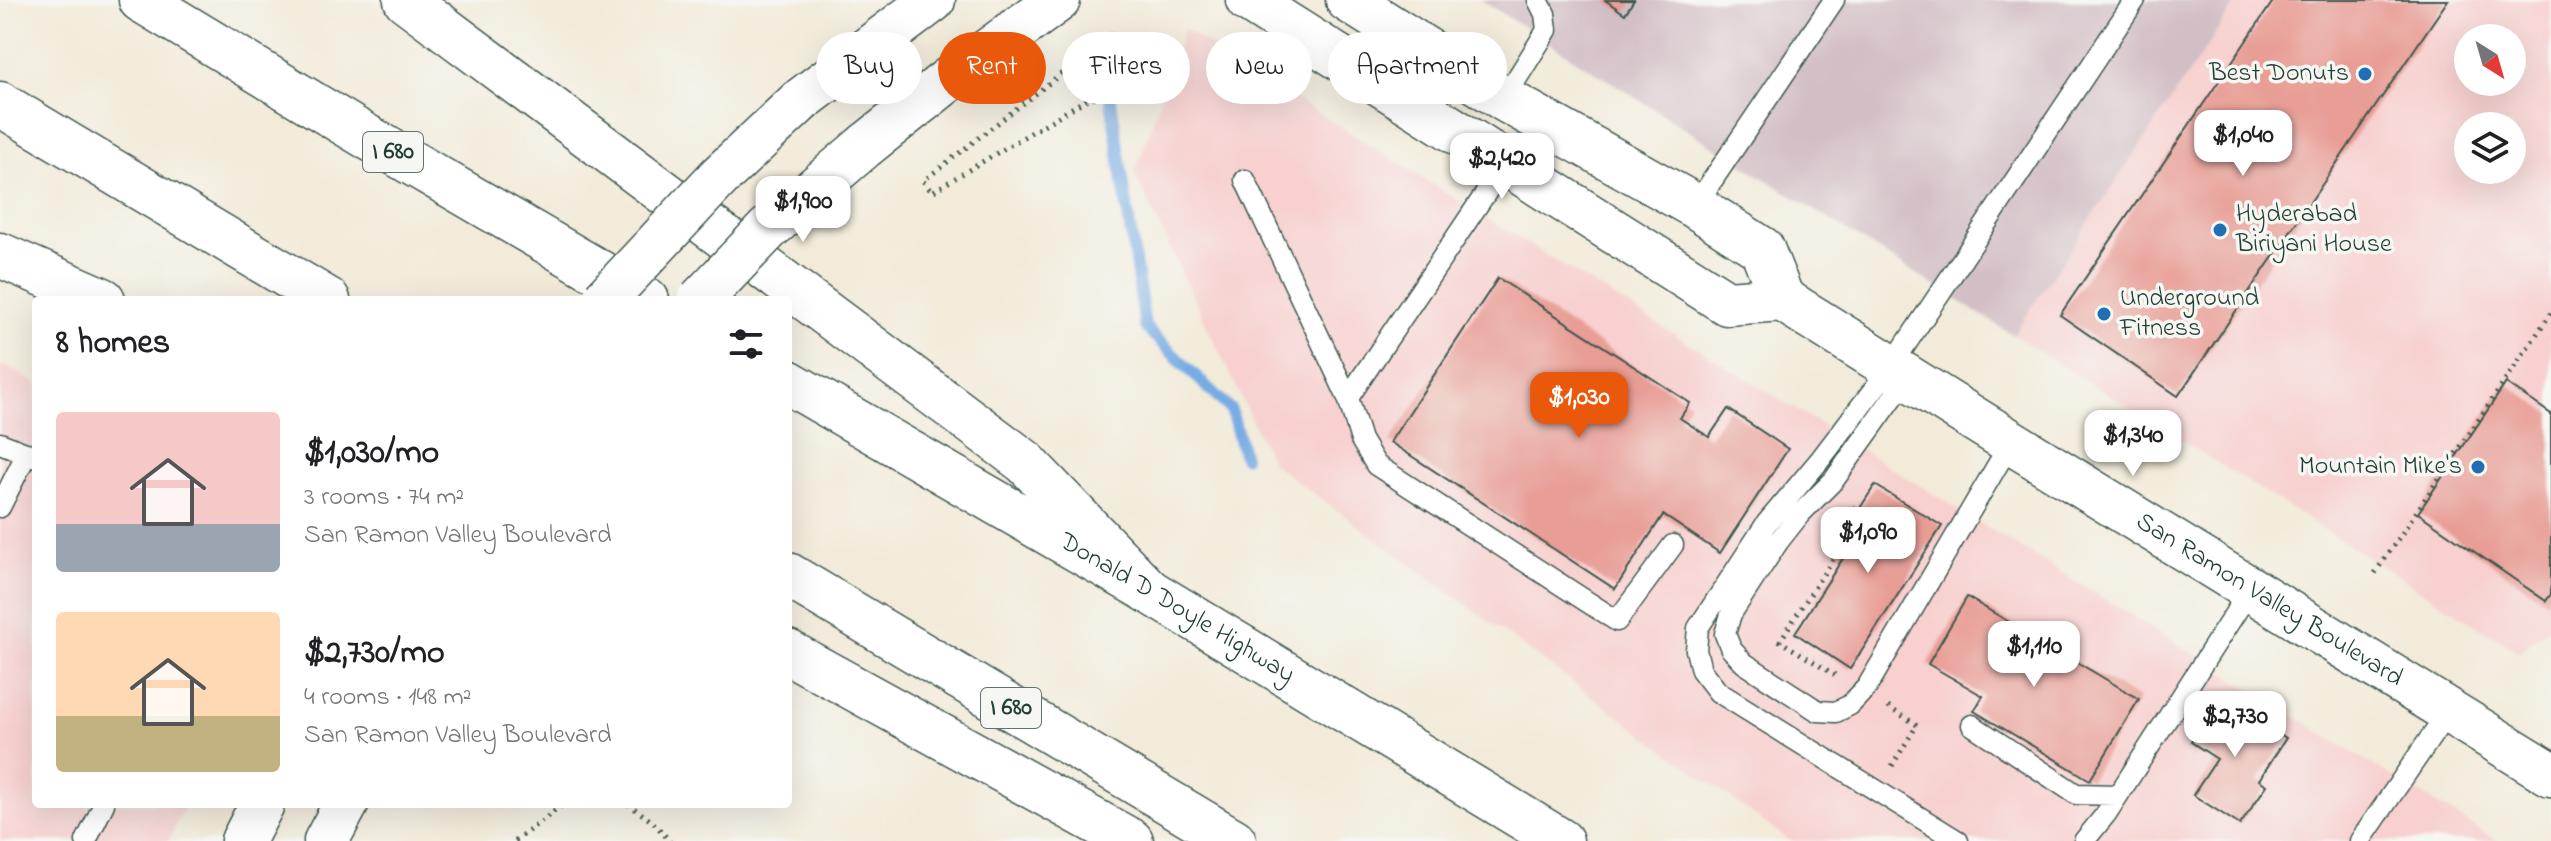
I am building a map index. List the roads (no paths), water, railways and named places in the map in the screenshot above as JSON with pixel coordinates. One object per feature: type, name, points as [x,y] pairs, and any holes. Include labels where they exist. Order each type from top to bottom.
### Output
[{"type":"main road","name":"I 680","points":[[141,0],[640,296]]},
{"type":"main road","points":[[406,0],[1025,462],[1149,591]]},
{"type":"main road","points":[[608,296],[719,177],[801,100],[933,0]]},
{"type":"main road","points":[[704,296],[768,229],[866,145],[948,80],[1058,0]]},
{"type":"main road","points":[[1248,0],[1727,303],[1782,299],[1762,249],[1695,206],[1507,101]]},
{"type":"main road","points":[[1348,0],[1398,32]]},
{"type":"main road","points":[[0,104],[321,296]]},
{"type":"main road","points":[[0,255],[94,296]]},
{"type":"main road","name":"San Ramon Valley Boulevard","points":[[1782,299],[2448,712],[2549,767]]},
{"type":"main road","name":"Donald D Doyle Highway","points":[[792,384],[1149,591],[1561,841]]},
{"type":"main road","name":"I 680","points":[[792,577],[1234,841]]},
{"type":"main road","points":[[792,654],[1131,841]]},
{"type":"main road","points":[[243,841],[260,808]]},
{"type":"main road","points":[[326,841],[344,808]]},
{"type":"lane","points":[[1507,94],[1547,30],[1545,14],[1538,0]]},
{"type":"lane","points":[[1695,206],[1834,0]]},
{"type":"lane","points":[[2011,442],[1863,692],[1850,705],[1836,712],[1818,711],[1744,663],[1731,649],[1725,634],[1731,614],[1778,542],[1800,514],[1834,480],[2135,0]]},
{"type":"lane","points":[[1348,398],[1506,163]]},
{"type":"lane","points":[[1245,180],[1348,398],[1361,440],[1376,465],[1617,621],[1673,545]]},
{"type":"lane","points":[[1899,373],[1766,524],[1698,628],[1696,650],[1701,670],[1718,692],[1958,841]]},
{"type":"lane","points":[[0,443],[32,455],[0,507]]},
{"type":"lane","points":[[2084,841],[2106,814],[2250,590]]},
{"type":"lane","points":[[2360,841],[2448,712]]},
{"type":"lane","points":[[1972,725],[2076,794],[2118,795]]},
{"type":"lane","points":[[86,841],[102,808]]},
{"type":"waterway","points":[[1112,104],[1145,327],[1231,410],[1244,457]]},
{"type":"place","name":"Best Donuts","points":[[2365,74]]},
{"type":"place","name":"Hyderabad Biriyani House","points":[[2220,230]]},
{"type":"place","name":"Underground Fitness","points":[[2104,314]]},
{"type":"place","name":"Mountain Mike's","points":[[2478,467]]}]
